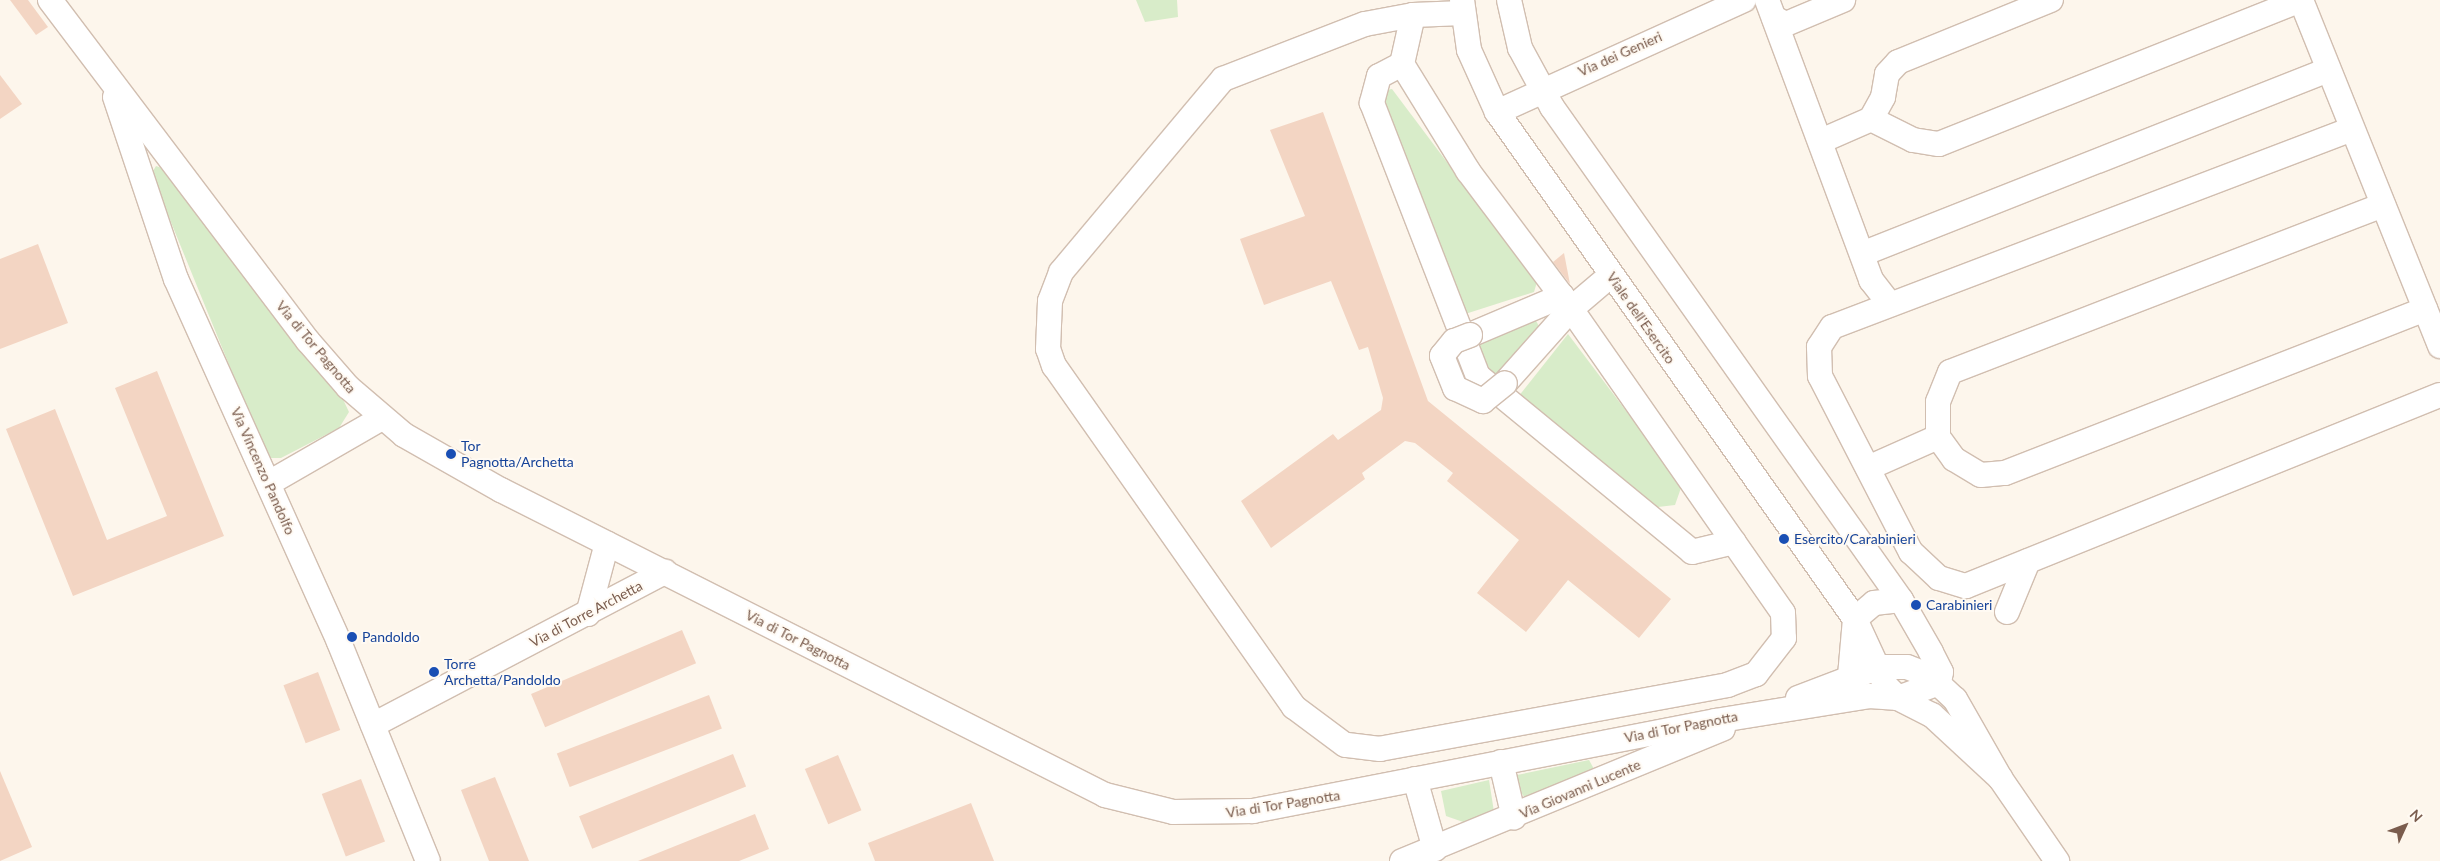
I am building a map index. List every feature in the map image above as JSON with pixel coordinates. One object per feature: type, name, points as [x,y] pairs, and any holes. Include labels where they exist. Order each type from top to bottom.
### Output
[{"type":"street","name":"Via di Tor Pagnotta","points":[[50,0],[308,341],[382,418],[430,451],[607,543],[1060,774],[1141,807],[1236,813],[1757,713],[1863,697],[1898,698],[1941,721],[2000,778]]},
{"type":"street","points":[[1509,0],[1520,48],[1542,89],[1901,600],[1931,652],[1940,672],[1940,683],[1898,698]]},
{"type":"street","name":"Via dei Genieri","points":[[1497,112],[1542,89],[1744,0]]},
{"type":"street","points":[[1770,9],[1786,24],[1843,0]]},
{"type":"street","points":[[1821,141],[1871,119],[1883,98],[1887,74],[1898,62],[2051,0]]},
{"type":"street","points":[[1871,119],[1913,140],[1939,144],[2301,0],[2440,346]]},
{"type":"street","points":[[1413,16],[1402,64],[1468,171],[1567,303],[1782,613],[1784,638],[1756,674],[1728,685],[1380,749],[1345,745],[1294,707],[1054,366],[1047,330],[1050,302],[1061,272],[1209,90],[1223,79],[1365,24],[1462,7]]},
{"type":"street","name":"Viale dell'Esercito","points":[[1462,7],[1472,58],[1497,112],[1855,619],[1879,667],[1886,686],[1898,698]]},
{"type":"street","points":[[1770,9],[1875,288],[1889,303]]},
{"type":"street","points":[[1402,64],[1379,76],[1372,103],[1478,376],[1692,552],[1734,542]]},
{"type":"street","points":[[1862,254],[2328,70]]},
{"type":"street","name":"Via Vincenzo Pandolfo","points":[[108,77],[176,279],[269,483],[374,725],[428,861]]},
{"type":"street","points":[[2352,129],[1889,303],[1832,328],[1818,347],[1820,376],[1911,552],[1939,578],[1966,586],[2440,395]]},
{"type":"street","points":[[2382,205],[1950,372],[1938,402],[1938,437],[1954,458],[1981,475],[2005,473],[2425,309]]},
{"type":"street","points":[[1567,303],[1505,383],[1483,401],[1455,388],[1442,356],[1454,342],[1567,303],[1612,275]]},
{"type":"street","points":[[269,483],[382,418]]},
{"type":"street","points":[[1868,468],[1938,437]]},
{"type":"street","points":[[588,614],[607,543]]},
{"type":"street","points":[[2007,612],[2028,561]]},
{"type":"street","name":"Via di Torre Archetta","points":[[374,725],[665,572]]},
{"type":"street","points":[[1850,676],[1855,619],[1874,603],[1901,600]]},
{"type":"street","name":"Via di Tor Pagnotta","points":[[1757,713],[1850,676],[1879,667],[1910,668],[1940,683],[1961,707],[2000,778],[2057,861]]},
{"type":"street","name":"Via Giovanni Lucente","points":[[1402,861],[1514,818],[1757,713]]},
{"type":"street","points":[[1501,762],[1514,818]]},
{"type":"street","points":[[1416,779],[1435,848]]},
{"type":"green space","points":[[1136,0],[1177,0],[1178,17],[1145,22]]},
{"type":"green space","points":[[1392,89],[1537,282],[1534,292],[1462,315],[1382,102],[1386,90]]},
{"type":"green space","points":[[156,166],[165,169],[300,351],[340,393],[349,412],[339,428],[281,458],[267,458],[166,210],[153,171]]},
{"type":"green space","points":[[1535,319],[1540,328],[1494,376],[1473,341]]},
{"type":"green space","points":[[1568,334],[1682,485],[1675,505],[1658,507],[1635,495],[1518,397]]},
{"type":"green space","points":[[1589,760],[1594,769],[1526,799],[1522,794],[1517,775]]},
{"type":"green space","points":[[1489,780],[1494,812],[1466,823],[1446,816],[1441,791]]},
{"type":"building","points":[[10,0],[28,0],[48,27],[36,35]]},
{"type":"building","points":[[0,75],[22,104],[0,119]]},
{"type":"building","points":[[1323,112],[1428,401],[1671,599],[1639,638],[1568,580],[1526,632],[1477,593],[1519,540],[1447,481],[1453,473],[1415,443],[1405,441],[1362,473],[1365,479],[1271,548],[1241,501],[1333,434],[1338,440],[1381,410],[1383,398],[1368,347],[1359,350],[1331,281],[1264,305],[1240,239],[1305,216],[1270,130]]},
{"type":"building","points":[[38,244],[68,323],[0,349],[0,259]]},
{"type":"building","points":[[1564,253],[1570,284],[1553,262]]},
{"type":"building","points":[[157,371],[224,536],[73,596],[6,429],[55,409],[107,540],[167,516],[115,388]]},
{"type":"building","points":[[682,630],[696,663],[545,727],[531,694]]},
{"type":"building","points":[[318,672],[340,730],[306,743],[283,685]]},
{"type":"building","points":[[709,695],[722,729],[570,787],[557,753]]},
{"type":"building","points":[[733,754],[746,786],[592,849],[579,816]]},
{"type":"building","points":[[838,755],[861,810],[828,824],[805,769]]},
{"type":"building","points":[[0,771],[32,847],[0,861]]},
{"type":"building","points":[[495,777],[529,861],[489,861],[461,790]]},
{"type":"building","points":[[361,779],[385,842],[346,857],[322,794]]},
{"type":"building","points":[[971,803],[994,861],[875,861],[868,843]]},
{"type":"building","points":[[755,814],[769,849],[739,861],[638,861]]},
{"type":"place","name":"Tor Pagnotta/Archetta","points":[[451,454]]},
{"type":"place","name":"Esercito/Carabinieri","points":[[1784,539]]},
{"type":"place","name":"Carabinieri","points":[[1916,605]]},
{"type":"place","name":"Pandoldo","points":[[352,637]]},
{"type":"place","name":"Torre Archetta/Pandoldo","points":[[434,672]]}]
